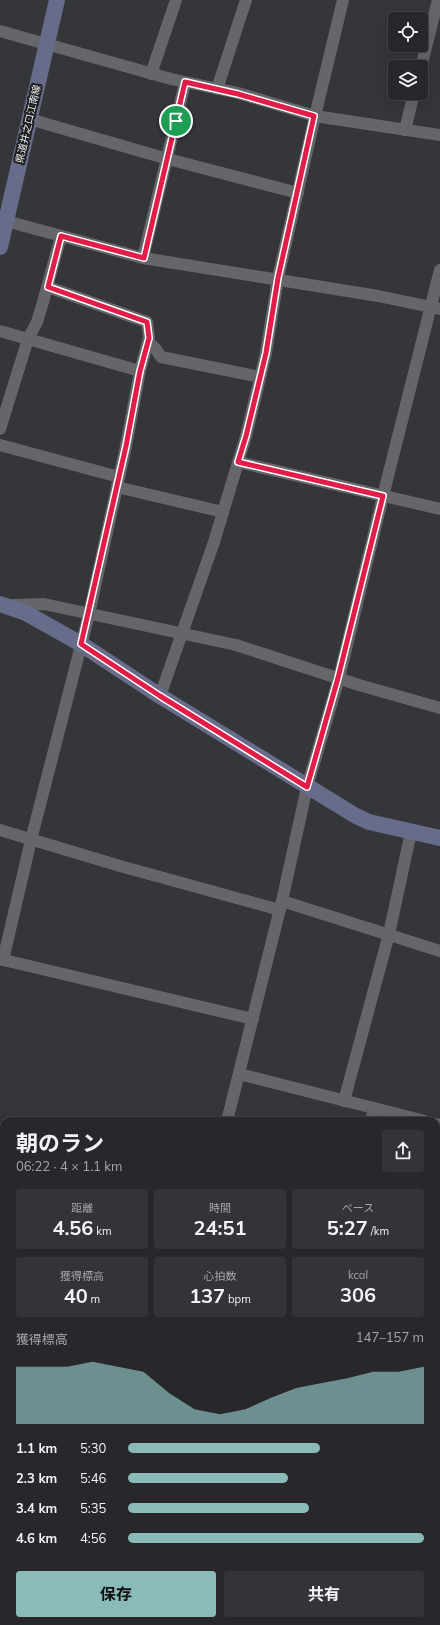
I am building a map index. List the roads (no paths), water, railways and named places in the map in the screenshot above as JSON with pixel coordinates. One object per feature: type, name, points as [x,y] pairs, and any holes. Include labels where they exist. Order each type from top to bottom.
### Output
[{"type":"main road","name":"県道井之口江南線","points":[[0,248],[5,201],[29,119],[57,0]]},
{"type":"main road","points":[[2,604],[26,613],[81,644],[160,696],[307,787],[369,822],[440,838]]},
{"type":"street","points":[[151,74],[176,0]]},
{"type":"street","points":[[217,89],[246,0]]},
{"type":"street","points":[[160,696],[183,633],[223,512],[246,436],[266,353],[278,278],[314,116],[343,0]]},
{"type":"street","points":[[423,60],[438,0]]},
{"type":"street","points":[[0,32],[151,74],[238,94],[314,116],[440,135]]},
{"type":"street","points":[[144,258],[185,82]]},
{"type":"street","points":[[405,130],[412,100]]},
{"type":"street","points":[[29,119],[168,159],[298,193]]},
{"type":"street","points":[[3,222],[144,258],[278,278],[435,308]]},
{"type":"street","points":[[0,429],[28,339],[36,322],[48,287],[61,236]]},
{"type":"street","points":[[228,1117],[281,906],[307,787],[338,678],[383,496],[435,308],[440,270]]},
{"type":"street","points":[[48,287],[147,322],[148,342],[140,371],[118,482],[89,614],[2,960],[253,1019]]},
{"type":"street","points":[[0,331],[140,371]]},
{"type":"street","points":[[148,342],[155,348],[161,357],[260,377]]},
{"type":"street","points":[[0,444],[118,482],[223,512]]},
{"type":"street","points":[[238,462],[440,509]]},
{"type":"street","points":[[2,604],[44,604],[236,645],[338,678],[440,708]]},
{"type":"street","points":[[0,830],[31,840],[389,934],[440,951]]},
{"type":"street","points":[[344,1101],[389,934],[411,832]]},
{"type":"street","points":[[239,1074],[409,1117]]},
{"type":"street","points":[[372,1117],[374,1108]]}]
